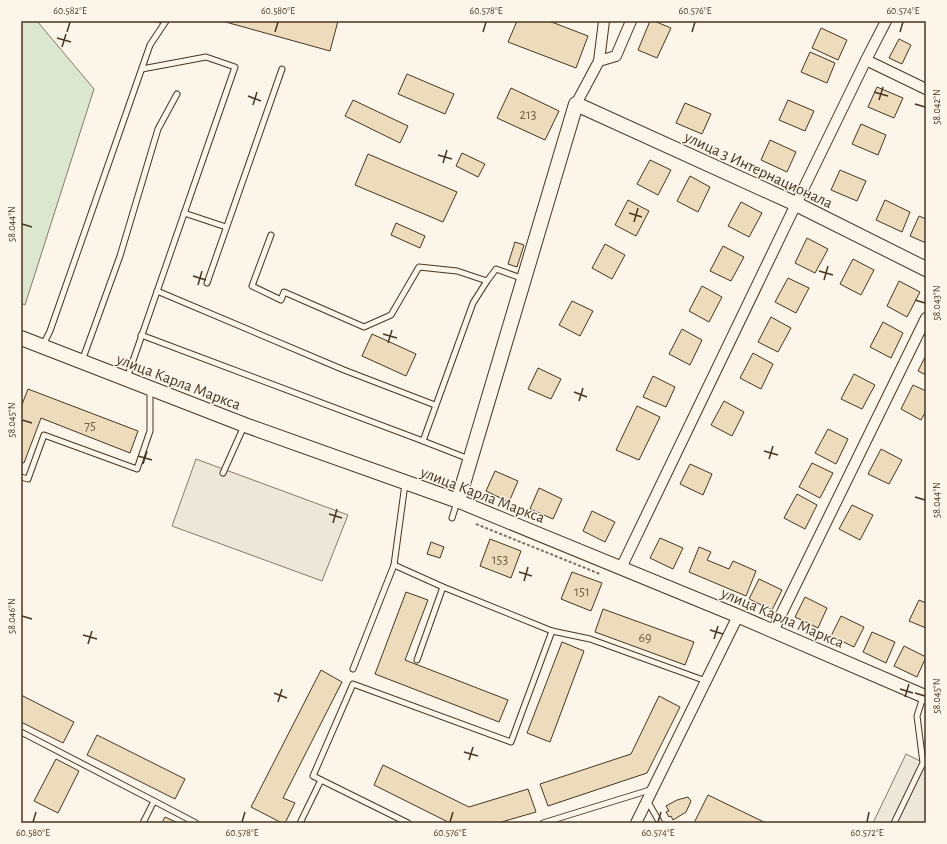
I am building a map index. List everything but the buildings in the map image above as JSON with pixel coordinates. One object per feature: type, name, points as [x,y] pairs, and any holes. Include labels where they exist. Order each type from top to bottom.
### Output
[{"type":"main road","name":"улица 3 Интернационала","points":[[576,104],[796,204],[926,269]]},
{"type":"main road","points":[[458,501],[576,104]]},
{"type":"main road","name":"улица Карла Маркса","points":[[21,338],[244,425],[458,501]]},
{"type":"street","points":[[576,104],[599,61],[604,21]]},
{"type":"street","points":[[599,61],[616,56],[631,21]]},
{"type":"street","points":[[621,568],[796,204],[886,21]]},
{"type":"street","points":[[866,60],[926,89]]},
{"type":"street","points":[[773,631],[926,318]]},
{"type":"street","name":"улица Карла Маркса","points":[[458,501],[738,616],[925,695]]},
{"type":"street","points":[[636,823],[648,802],[738,616]]},
{"type":"lane","points":[[42,346],[50,331],[150,45],[166,21]]},
{"type":"lane","points":[[126,379],[235,68],[206,57],[142,69]]},
{"type":"lane","points":[[207,283],[282,69]]},
{"type":"lane","points":[[82,362],[120,256],[158,129],[176,94]]},
{"type":"lane","points":[[184,212],[226,227]]},
{"type":"lane","points":[[271,235],[252,286],[281,300],[284,292],[364,327],[391,315],[419,267],[457,271],[487,281]]},
{"type":"lane","points":[[423,441],[473,304],[487,281],[496,269],[524,279]]},
{"type":"lane","points":[[156,291],[344,370],[436,405]]},
{"type":"lane","points":[[141,335],[470,459]]},
{"type":"lane","points":[[21,477],[28,479],[44,435],[137,468],[150,431],[150,388]]},
{"type":"lane","points":[[223,473],[244,425]]},
{"type":"lane","points":[[353,669],[394,565],[405,483]]},
{"type":"lane","points":[[452,518],[458,501]]},
{"type":"lane","points":[[394,565],[443,587],[552,631],[590,640],[707,681]]},
{"type":"lane","points":[[417,660],[443,587]]},
{"type":"lane","points":[[408,823],[312,776],[353,684],[511,742],[552,631]]},
{"type":"lane","points":[[894,823],[924,763],[917,716],[925,695]]},
{"type":"lane","points":[[21,732],[196,823]]},
{"type":"lane","points":[[300,823],[321,780]]},
{"type":"lane","points":[[543,823],[654,788]]},
{"type":"lane","points":[[143,823],[154,801]]},
{"type":"lane","points":[[648,802],[660,823]]},
{"type":"path","points":[[476,524],[601,574]]},
{"type":"green space","points":[[21,21],[37,21],[94,89],[25,305],[21,303]]},
{"type":"shaded area","points":[[196,459],[348,515],[322,581],[172,526]]},
{"type":"shaded area","points":[[906,754],[926,764],[926,823],[873,823]]},
{"type":"fence","points":[[152,21],[160,23],[160,21]]}]
